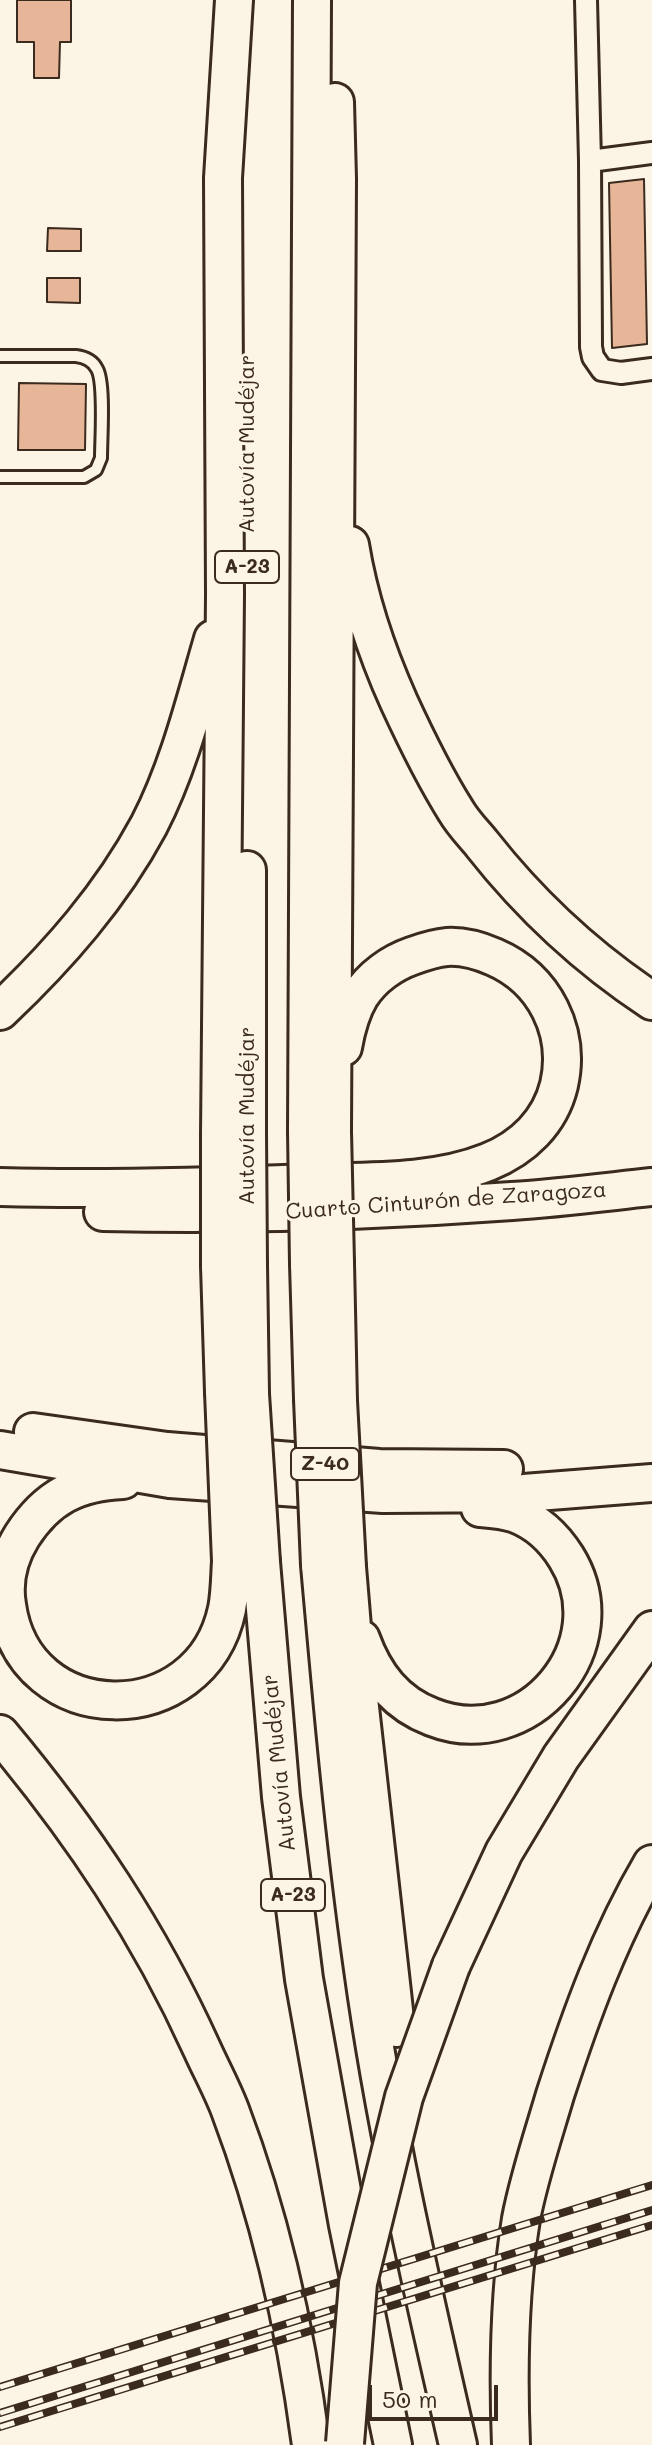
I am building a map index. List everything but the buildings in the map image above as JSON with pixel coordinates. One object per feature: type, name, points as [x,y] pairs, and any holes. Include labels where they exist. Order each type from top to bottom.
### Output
[{"type":"highway","points":[[233,1133],[223,178],[234,0]]},
{"type":"highway","name":"Autovía Mudéjar","points":[[247,0],[233,1133],[237,1393],[246,1562],[302,1963],[348,2225],[393,2445]]},
{"type":"highway","name":"A-23","points":[[312,0],[324,1122],[322,1263],[326,1400],[339,1577],[341,1797],[363,1972],[404,2205],[458,2445]]},
{"type":"highway","points":[[324,1122],[336,398],[337,179],[332,0]]},
{"type":"highway","points":[[336,398],[345,507],[355,573],[381,663],[417,741],[457,813],[506,874],[561,931],[617,978],[652,1001]]},
{"type":"highway","points":[[0,1011],[50,963],[104,897],[149,824],[179,754],[225,595]]},
{"type":"highway","points":[[0,1187],[180,1188],[384,1181],[467,1170],[513,1149],[544,1121],[556,1095],[563,1062],[559,1029],[550,1007],[526,976],[509,963],[471,949],[449,947],[419,954],[393,965],[377,976],[362,993],[346,1034],[324,1122]]},
{"type":"highway","name":"Cuarto Cinturón de Zaragoza","points":[[0,1210],[178,1214],[392,1208],[515,1201],[652,1187]]},
{"type":"highway","name":"Z-40","points":[[0,1425],[167,1451],[379,1468],[521,1469],[652,1460]]},
{"type":"highway","points":[[0,1450],[170,1479],[383,1494],[513,1513],[531,1521],[546,1533],[570,1563],[579,1589],[582,1614],[576,1651],[556,1685],[520,1714],[479,1725],[442,1721],[420,1713],[385,1686],[362,1642],[339,1577]]},
{"type":"highway","points":[[170,1479],[89,1483],[55,1499],[28,1525],[11,1558],[6,1598],[9,1621],[28,1659],[63,1688],[92,1698],[135,1701],[159,1693],[177,1684],[209,1652],[246,1562]]},
{"type":"highway","points":[[383,1494],[524,1493],[652,1483]]},
{"type":"highway","points":[[334,2444],[358,2283],[404,2097],[451,1966],[504,1852],[561,1757],[652,1630]]},
{"type":"highway","points":[[0,1734],[46,1789],[115,1885],[177,1994],[229,2109],[276,2252],[302,2375],[334,2444]]},
{"type":"highway","points":[[511,2445],[513,2286],[522,2217],[544,2132],[595,1980],[652,1864]]},
{"type":"street","points":[[586,0],[591,347],[593,357],[602,370],[621,373],[652,369]]},
{"type":"street","points":[[590,161],[652,153]]},
{"type":"lane","points":[[0,356],[82,357],[94,364],[101,379],[101,458],[96,470],[84,477],[0,477]]},
{"type":"railway","points":[[0,2387],[652,2185]]},
{"type":"railway","points":[[0,2413],[652,2210]]},
{"type":"railway","points":[[0,2427],[652,2225]]}]
